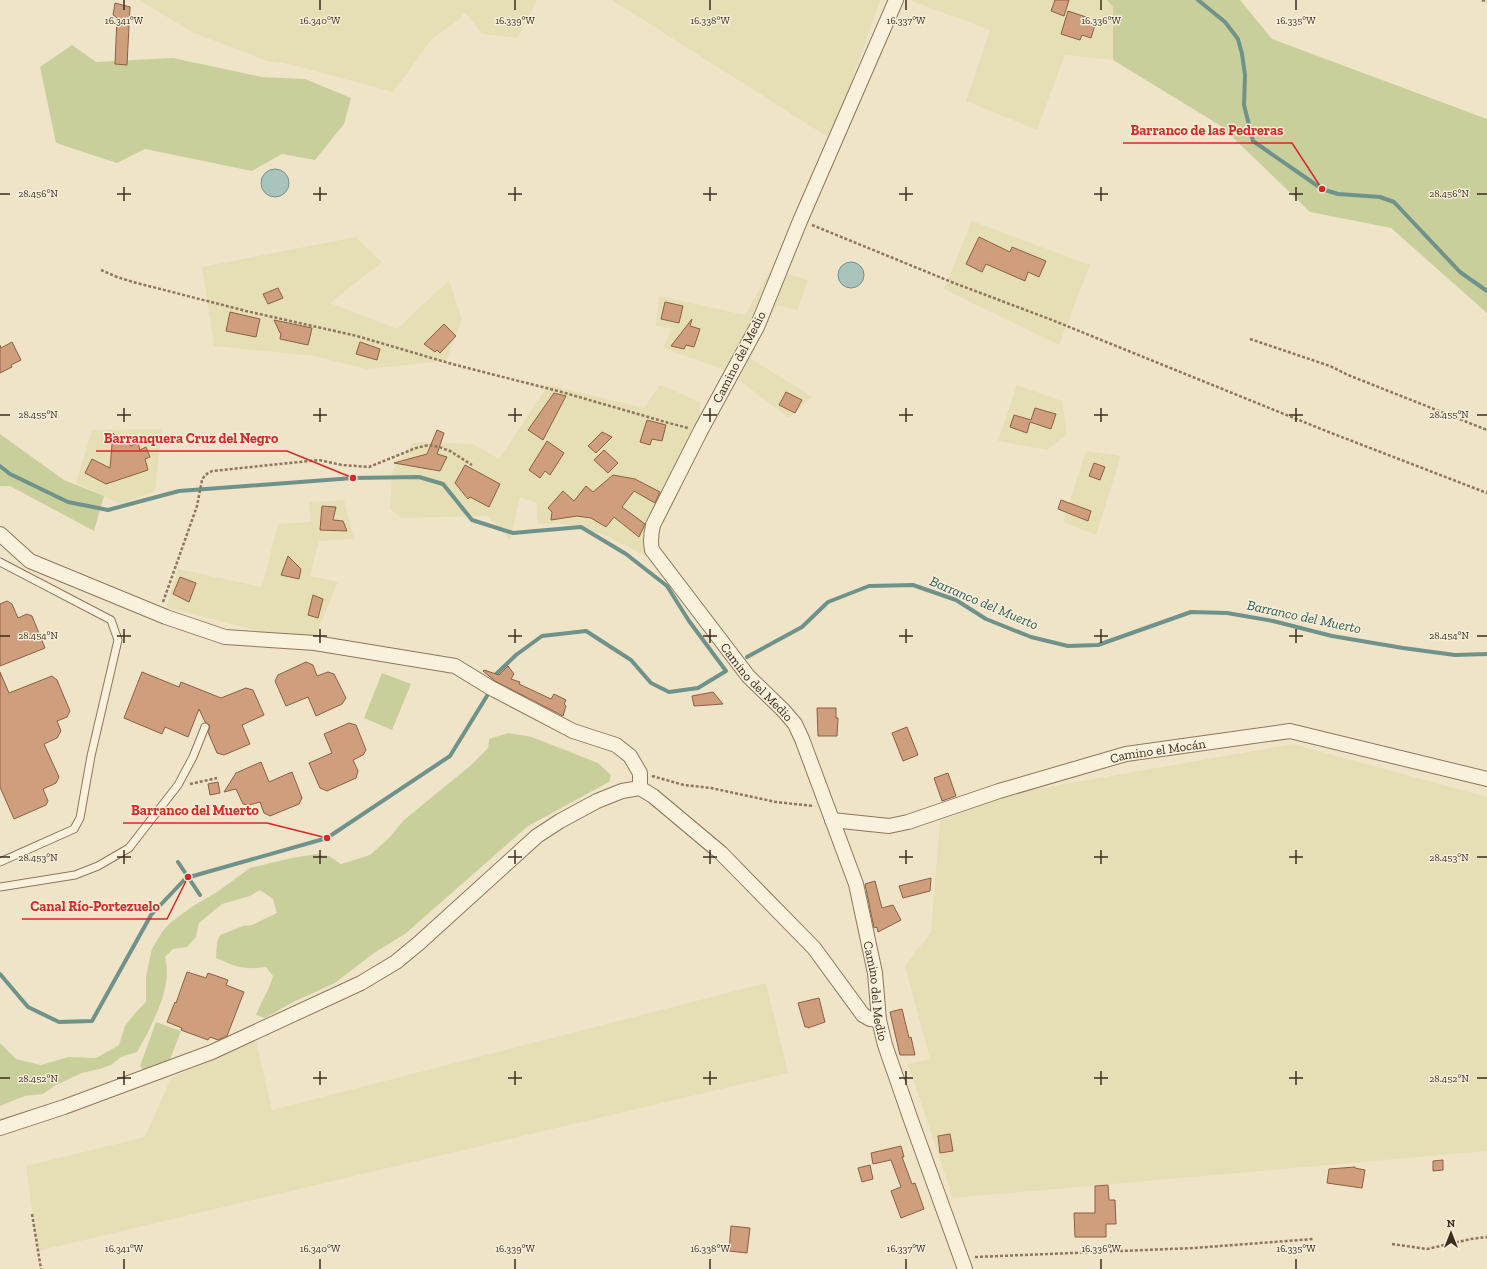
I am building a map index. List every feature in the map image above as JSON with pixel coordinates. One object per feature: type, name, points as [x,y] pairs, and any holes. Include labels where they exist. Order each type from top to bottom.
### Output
[{"type":"street","name":"Camino del Medio","points":[[896,0],[800,220],[757,327],[700,430],[653,525],[650,535],[652,550],[748,676],[784,711],[795,724],[802,739],[856,884],[875,973],[879,1020],[885,1045],[910,1120],[964,1264]]},
{"type":"street","points":[[0,534],[30,561],[158,614],[225,637],[315,643],[455,666],[491,688],[573,731],[616,745],[630,756],[640,773],[640,788]]},
{"type":"street","name":"Camino el Mocán","points":[[830,814],[889,826],[908,822],[999,791],[1126,754],[1290,731],[1487,779]]},
{"type":"street","points":[[0,1128],[64,1107],[212,1052],[361,983],[396,962],[419,943],[537,836],[560,821],[597,801],[622,791],[640,788],[653,796],[721,854],[814,948],[863,1015],[870,1020],[879,1020]]},
{"type":"lane","points":[[0,562],[111,620],[118,640],[91,756],[80,818],[74,829],[0,862]]},
{"type":"lane","points":[[0,887],[75,875],[98,866],[129,848],[178,785],[193,757],[205,727]]},
{"type":"path","points":[[1482,0],[1487,2]]},
{"type":"path","points":[[800,220],[1326,431],[1487,493]]},
{"type":"path","points":[[101,270],[132,282],[246,311],[357,336],[452,364],[558,391],[669,424],[700,430]]},
{"type":"path","points":[[1250,340],[1330,366],[1348,375],[1487,430]]},
{"type":"path","points":[[158,614],[197,506],[202,480],[205,475],[212,472],[319,460],[342,465],[369,467],[416,448],[429,445],[450,451],[472,465]]},
{"type":"path","points":[[640,773],[684,785],[711,788],[830,814]]},
{"type":"path","points":[[178,785],[183,786],[217,778]]},
{"type":"path","points":[[32,1214],[41,1269]]},
{"type":"path","points":[[1392,1244],[1427,1248],[1472,1239],[1487,1238]]},
{"type":"path","points":[[964,1264],[1314,1240]]},
{"type":"shaded area","points":[[139,0],[537,0],[518,38],[482,34],[465,12],[460,19],[432,39],[393,92],[289,64],[267,61],[194,33]]},
{"type":"shaded area","points":[[612,0],[880,0],[846,97],[828,137]]},
{"type":"shaded area","points":[[909,0],[1107,0],[1113,7],[1113,60],[1065,55],[1037,130],[966,101],[990,30]]},
{"type":"shaded area","points":[[972,221],[1090,265],[1059,345],[944,289]]},
{"type":"shaded area","points":[[356,237],[382,262],[330,303],[397,329],[449,280],[462,320],[446,361],[367,369],[314,356],[214,346],[202,267]]},
{"type":"shaded area","points":[[771,269],[808,280],[797,310],[777,305],[750,358],[812,397],[789,418],[725,370],[663,348],[672,328],[656,326],[659,296],[745,315]]},
{"type":"shaded area","points":[[548,385],[644,408],[660,385],[700,402],[700,445],[647,557],[603,534],[559,523],[538,524],[536,503],[520,497],[510,540],[487,516],[402,518],[390,509],[392,471],[413,442],[473,444],[499,459]]},
{"type":"shaded area","points":[[1017,385],[1062,401],[1067,434],[1047,450],[998,441]]},
{"type":"shaded area","points":[[162,429],[155,491],[121,504],[76,483],[92,430]]},
{"type":"shaded area","points":[[1086,451],[1121,456],[1096,535],[1063,522]]},
{"type":"shaded area","points":[[344,500],[354,539],[319,541],[310,576],[338,582],[315,637],[269,634],[166,607],[178,569],[262,587],[278,524],[311,522],[309,502]]},
{"type":"shaded area","points":[[1293,744],[1487,797],[1487,1151],[953,1198],[908,1064],[930,1059],[905,966],[931,932],[940,821],[1014,793]]},
{"type":"shaded area","points":[[766,983],[788,1073],[38,1251],[26,1166],[145,1137],[171,1078],[256,1041],[272,1110]]},
{"type":"green space","points":[[1107,0],[1240,0],[1272,39],[1487,119],[1487,313],[1391,228],[1310,212],[1221,126],[1113,60],[1113,7]]},
{"type":"green space","points":[[72,45],[96,62],[173,58],[262,77],[305,79],[351,98],[344,124],[315,160],[282,154],[252,171],[145,149],[117,163],[56,143],[40,67]]},
{"type":"green space","points":[[0,434],[64,480],[104,496],[94,531],[10,486],[0,486]]},
{"type":"green space","points":[[382,673],[411,684],[392,730],[364,718]]},
{"type":"green space","points":[[508,733],[532,737],[598,763],[611,775],[609,782],[528,826],[405,934],[374,953],[335,983],[293,1002],[265,1018],[256,1015],[273,976],[266,967],[240,967],[216,958],[217,942],[220,935],[243,926],[252,925],[277,913],[273,899],[260,890],[250,896],[222,904],[199,923],[196,937],[187,947],[173,949],[165,957],[167,972],[164,993],[152,1024],[137,1052],[121,1057],[111,1065],[82,1073],[56,1085],[43,1094],[25,1096],[0,1106],[0,1043],[16,1059],[41,1065],[68,1057],[96,1058],[119,1045],[125,1026],[146,1002],[146,976],[152,949],[162,932],[170,923],[250,868],[316,854],[329,856],[341,864],[370,855],[389,838],[404,820],[470,766],[488,748],[489,739]]},
{"type":"green space","points":[[156,1022],[181,1031],[169,1062],[154,1066],[149,1070],[144,1071],[140,1066]]},
{"type":"water","points":[[275,169],[285,173],[289,183],[285,193],[275,197],[265,193],[261,183],[265,173]]},
{"type":"water","points":[[851,262],[860,266],[864,275],[860,284],[851,288],[842,284],[838,275],[842,266]]},
{"type":"building","points":[[1055,0],[1069,0],[1064,16],[1051,11]]},
{"type":"building","points":[[115,3],[130,7],[127,65],[115,64],[117,18],[113,15]]},
{"type":"building","points":[[1068,11],[1086,17],[1088,19],[1086,22],[1095,25],[1091,38],[1082,35],[1080,40],[1061,34]]},
{"type":"building","points":[[979,237],[1010,252],[1012,247],[1046,261],[1039,277],[1028,272],[1025,281],[986,264],[982,272],[966,264]]},
{"type":"building","points":[[278,288],[283,298],[268,304],[263,294]]},
{"type":"building","points":[[665,302],[683,306],[679,323],[661,319]]},
{"type":"building","points":[[230,312],[260,319],[256,337],[226,331]]},
{"type":"building","points":[[692,319],[690,326],[700,329],[694,347],[686,345],[684,349],[671,346]]},
{"type":"building","points":[[274,320],[312,328],[308,345],[280,339],[281,333]]},
{"type":"building","points":[[444,324],[456,336],[440,353],[437,350],[435,352],[424,344]]},
{"type":"building","points":[[12,342],[21,360],[11,365],[12,367],[0,373],[0,345],[1,348]]},
{"type":"building","points":[[360,342],[380,349],[377,360],[356,354]]},
{"type":"building","points":[[786,392],[802,400],[795,413],[779,405]]},
{"type":"building","points":[[554,393],[566,396],[543,440],[528,430]]},
{"type":"building","points":[[1035,408],[1056,414],[1051,429],[1030,422],[1027,433],[1010,427],[1014,415],[1031,420]]},
{"type":"building","points":[[647,420],[666,425],[662,441],[652,439],[650,445],[640,442]]},
{"type":"building","points":[[437,430],[444,433],[437,454],[447,457],[440,471],[394,463],[427,454]]},
{"type":"building","points":[[602,432],[612,437],[596,453],[588,446]]},
{"type":"building","points":[[113,433],[120,440],[128,439],[130,446],[138,443],[140,450],[146,447],[150,457],[145,459],[148,470],[106,484],[85,473],[92,459],[110,468]]},
{"type":"building","points":[[547,441],[564,453],[550,475],[545,471],[540,478],[529,470]]},
{"type":"building","points":[[604,450],[618,463],[608,473],[594,460]]},
{"type":"building","points":[[1094,463],[1105,467],[1100,480],[1089,476]]},
{"type":"building","points":[[465,465],[500,484],[489,507],[470,497],[468,499],[455,483]]},
{"type":"building","points":[[613,475],[635,479],[660,492],[655,503],[634,491],[622,507],[645,524],[639,537],[614,517],[606,527],[591,518],[577,516],[551,520],[552,512],[548,508],[563,491],[574,501],[586,486],[593,492]]},
{"type":"building","points":[[1061,500],[1091,511],[1088,521],[1058,509]]},
{"type":"building","points":[[322,506],[336,507],[333,520],[343,521],[347,531],[320,530]]},
{"type":"building","points":[[288,556],[301,569],[299,579],[281,575]]},
{"type":"building","points":[[180,577],[196,583],[189,602],[173,594]]},
{"type":"building","points":[[313,595],[323,599],[318,618],[308,615]]},
{"type":"building","points":[[7,601],[12,604],[18,618],[27,614],[32,616],[45,648],[0,666],[0,604]]},
{"type":"building","points":[[306,662],[313,665],[317,676],[328,672],[334,674],[346,698],[342,704],[316,716],[308,697],[286,706],[275,681],[278,675]]},
{"type":"building","points":[[508,666],[514,674],[511,679],[520,682],[519,684],[551,699],[554,694],[566,700],[564,704],[566,706],[563,716],[495,681],[483,671],[484,670],[499,675]]},
{"type":"building","points":[[0,672],[9,693],[52,676],[57,680],[70,711],[67,717],[57,721],[61,731],[57,738],[44,744],[59,777],[56,783],[43,789],[48,801],[46,805],[14,819],[0,787]]},
{"type":"building","points":[[142,672],[179,687],[181,682],[221,698],[246,688],[253,690],[264,715],[242,725],[250,744],[224,755],[217,753],[208,732],[210,726],[205,722],[199,709],[188,737],[165,727],[162,734],[124,718]]},
{"type":"building","points":[[713,692],[723,704],[694,706],[692,696]]},
{"type":"building","points":[[817,708],[836,708],[836,718],[838,718],[837,736],[818,736]]},
{"type":"building","points":[[349,723],[356,725],[366,750],[363,755],[353,760],[358,771],[356,778],[327,791],[320,788],[309,763],[332,753],[324,734]]},
{"type":"building","points":[[907,727],[918,755],[903,761],[892,733]]},
{"type":"building","points":[[261,762],[269,782],[292,772],[302,798],[299,804],[270,816],[264,813],[260,802],[249,805],[243,804],[236,789],[224,792],[236,773]]},
{"type":"building","points":[[948,773],[956,796],[942,801],[934,778]]},
{"type":"building","points":[[218,782],[220,793],[210,795],[208,784]]},
{"type":"building","points":[[931,878],[930,891],[903,898],[899,886]]},
{"type":"building","points":[[875,881],[882,908],[893,905],[901,920],[878,932],[877,927],[874,928],[865,884]]},
{"type":"building","points":[[187,972],[206,978],[208,973],[228,980],[226,985],[244,992],[227,1036],[218,1040],[210,1037],[208,1040],[181,1030],[182,1028],[167,1022],[175,1002],[176,1003]]},
{"type":"building","points":[[819,998],[825,1022],[808,1028],[805,1027],[798,1003]]},
{"type":"building","points":[[902,1009],[915,1055],[900,1055],[890,1012]]},
{"type":"building","points":[[950,1134],[953,1151],[940,1153],[938,1136]]},
{"type":"building","points":[[901,1146],[904,1157],[902,1157],[912,1184],[915,1183],[924,1209],[901,1218],[891,1191],[901,1187],[891,1160],[873,1164],[871,1153]]},
{"type":"building","points":[[1443,1160],[1443,1170],[1433,1171],[1433,1161]]},
{"type":"building","points":[[870,1165],[873,1179],[862,1182],[858,1168]]},
{"type":"building","points":[[1355,1167],[1365,1170],[1362,1188],[1327,1183],[1329,1169]]},
{"type":"building","points":[[1108,1185],[1109,1200],[1115,1200],[1116,1224],[1106,1224],[1106,1237],[1075,1237],[1074,1213],[1095,1213],[1095,1186]]},
{"type":"building","points":[[731,1226],[750,1228],[747,1253],[729,1251]]},
{"type":"waterway","points":[[1198,0],[1225,22],[1238,39],[1245,75],[1244,105],[1253,141],[1322,189],[1338,194],[1380,197],[1394,202],[1460,272],[1487,291]]},
{"type":"waterway","points":[[0,466],[10,474],[68,502],[108,510],[179,491],[353,478],[419,477],[443,484],[472,520],[513,533],[581,527],[626,554],[667,586],[689,621],[726,671],[698,688],[669,692],[651,683],[631,660],[586,631],[542,636],[516,655],[493,677]]},
{"type":"waterway","name":"Barranco del Muerto","points":[[747,657],[802,627],[828,602],[869,586],[913,585],[956,600],[986,619],[1031,637],[1068,646],[1098,645],[1191,612],[1227,613],[1273,621],[1332,636],[1403,648],[1455,655],[1487,654]]},
{"type":"waterway","name":"Barranco del Muerto","points":[[0,974],[28,1007],[59,1022],[92,1021],[151,915],[186,878],[327,838],[450,756],[490,691]]},
{"type":"waterway","name":"Barranco del Muerto","points":[[178,862],[200,895]]},
{"type":"place","name":"Barranco de las Pedreras","points":[[1322,189]]},
{"type":"place","name":"Barranquera Cruz del Negro","points":[[353,478]]},
{"type":"place","name":"Barranco del Muerto","points":[[327,838]]},
{"type":"place","name":"Canal Río-Portezuelo","points":[[188,877]]}]
